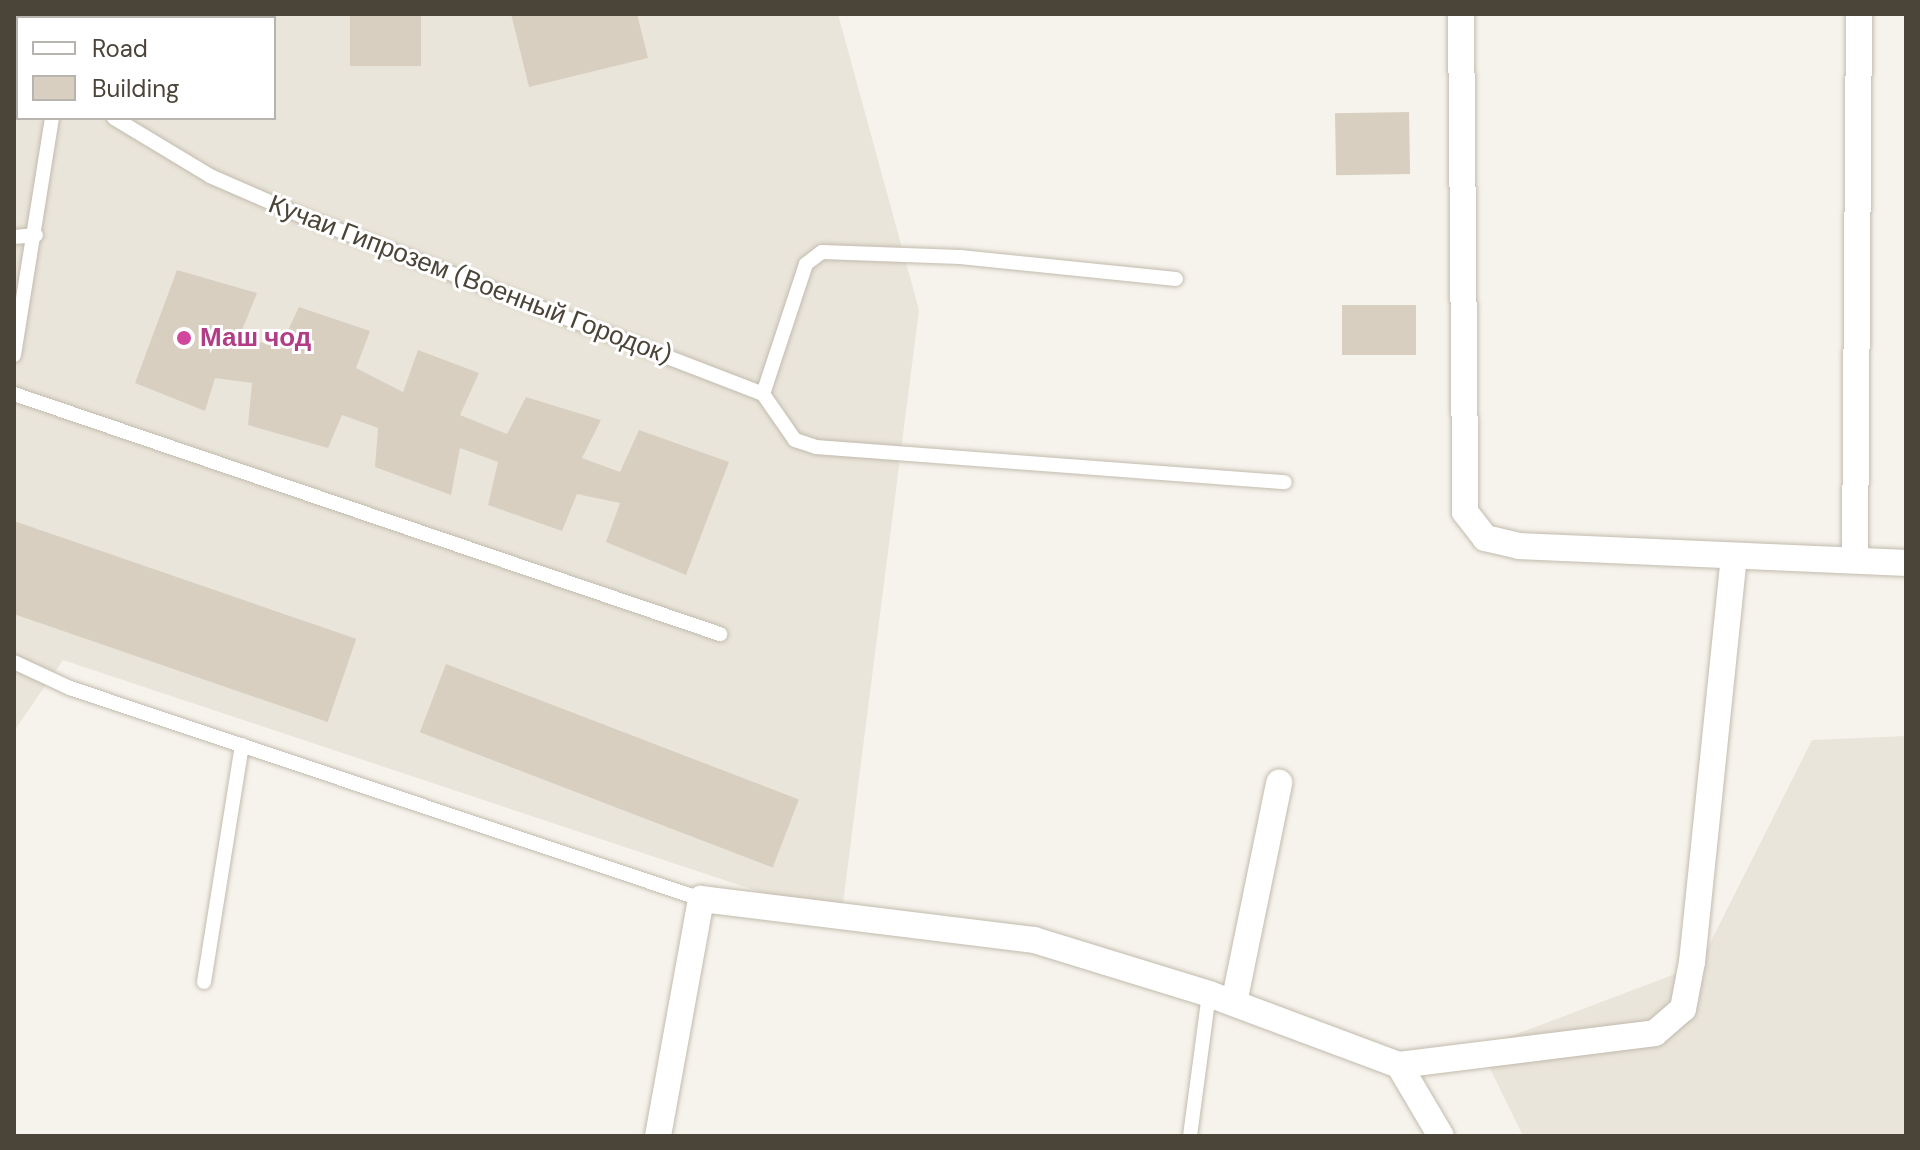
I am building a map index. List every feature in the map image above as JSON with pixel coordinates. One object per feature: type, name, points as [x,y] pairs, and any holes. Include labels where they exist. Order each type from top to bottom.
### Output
[{"type":"street","points":[[1461,14],[1465,512],[1485,538],[1519,546],[1734,558],[1855,556],[1906,563]]},
{"type":"street","points":[[1855,556],[1859,14]]},
{"type":"street","points":[[658,1136],[701,899],[1034,940],[1221,999],[1399,1065],[1633,1041],[1673,1023],[1683,1009],[1734,558]]},
{"type":"street","points":[[1221,999],[1279,783]]},
{"type":"street","points":[[1399,1065],[1441,1136]]},
{"type":"lane","points":[[14,355],[36,235],[52,120]]},
{"type":"lane","name":"Кучаи Гипрозем (Военный Городок)","points":[[117,120],[210,176],[302,216],[763,394]]},
{"type":"lane","points":[[14,237],[36,235]]},
{"type":"lane","points":[[1176,279],[960,257],[822,252],[806,264],[763,394],[795,440],[816,447],[1285,482]]},
{"type":"lane","points":[[14,394],[720,634]]},
{"type":"lane","points":[[14,662],[70,688],[701,899]]},
{"type":"lane","points":[[204,982],[242,745]]},
{"type":"lane","points":[[1190,1136],[1221,999]]},
{"type":"shaded area","points":[[14,14],[838,14],[919,310],[841,919],[63,660],[14,731]]},
{"type":"shaded area","points":[[1906,736],[1906,1136],[1523,1136],[1480,1048],[1699,965],[1812,740]]},
{"type":"building","points":[[210,14],[248,14],[248,16]]},
{"type":"building","points":[[350,14],[421,14],[421,66],[350,66]]},
{"type":"building","points":[[511,14],[637,14],[648,58],[529,87]]},
{"type":"building","points":[[1409,112],[1410,174],[1336,175],[1335,113]]},
{"type":"building","points":[[177,270],[257,293],[238,340],[281,345],[299,307],[370,331],[356,368],[403,392],[418,350],[479,373],[460,415],[507,434],[526,397],[601,420],[582,458],[620,472],[639,430],[729,462],[686,575],[606,542],[620,503],[577,494],[562,531],[488,505],[498,462],[460,448],[451,495],[375,467],[378,428],[342,415],[328,448],[248,425],[252,383],[215,378],[205,411],[135,383]]},
{"type":"building","points":[[1342,305],[1416,305],[1416,355],[1342,355]]},
{"type":"building","points":[[14,521],[356,639],[328,722],[14,614]]},
{"type":"building","points":[[446,664],[799,799],[773,868],[420,732]]},
{"type":"place","name":"Маш чод","points":[[184,338]]}]
